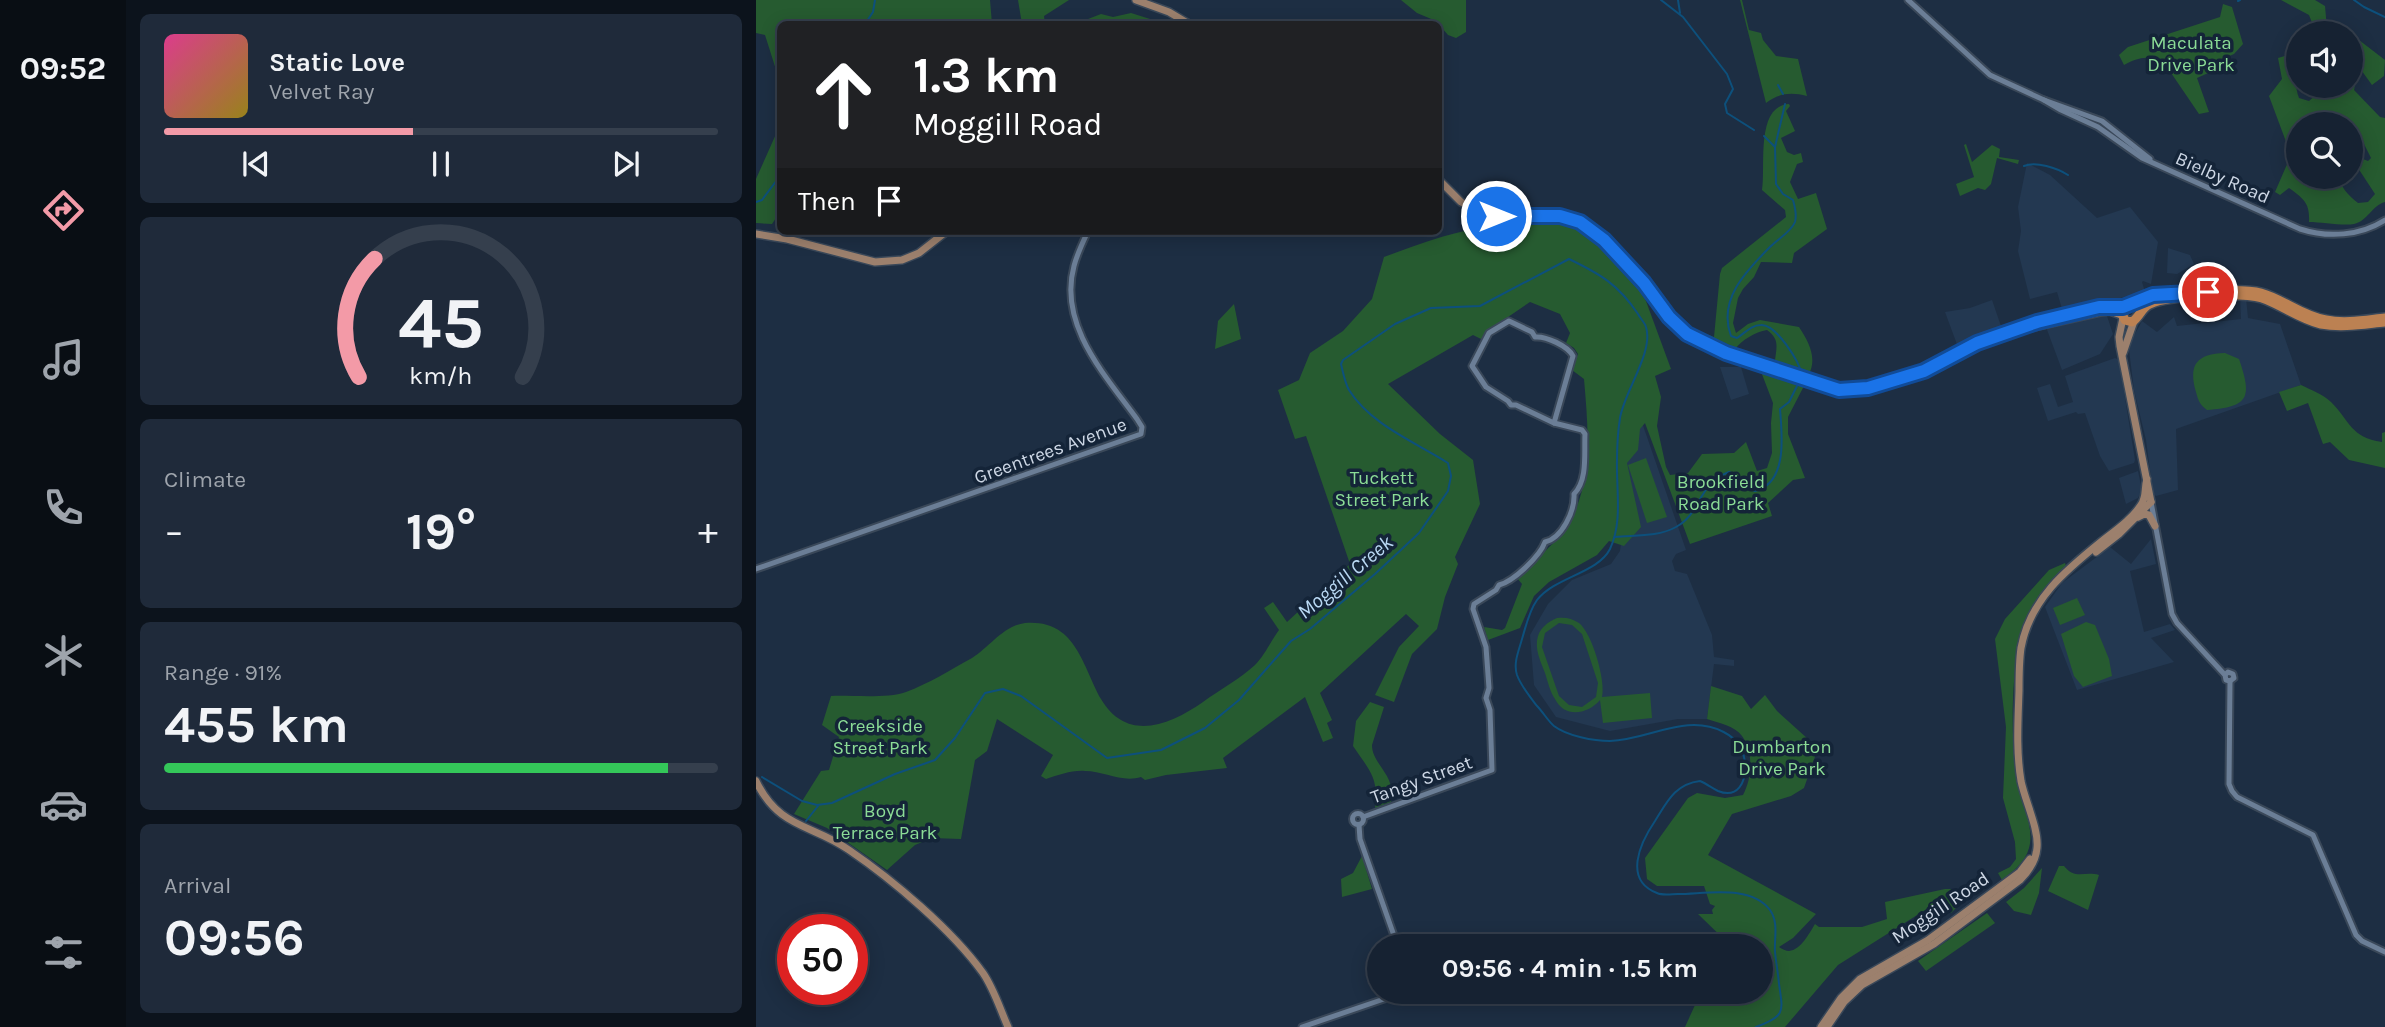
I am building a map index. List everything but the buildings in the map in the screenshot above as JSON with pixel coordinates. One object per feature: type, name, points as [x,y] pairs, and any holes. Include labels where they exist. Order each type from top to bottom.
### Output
[{"type":"highway","points":[[2125,311],[2143,298],[2162,294],[2248,290],[2328,321],[2385,320]]},
{"type":"highway","points":[[2125,311],[2127,321],[2151,303],[2164,300],[2242,295],[2264,299],[2323,324],[2340,326],[2385,320]]},
{"type":"highway","points":[[2125,311],[2137,306],[2137,316]]},
{"type":"main road","points":[[1136,0],[1169,12],[1184,21]]},
{"type":"main road","points":[[1442,183],[1461,202],[1484,214],[1514,217],[1560,216],[1580,222],[1604,240],[1644,283],[1669,317],[1687,334],[1726,353],[1839,390],[1868,388],[1933,368],[1983,340],[2030,327],[2102,311],[2125,311],[2119,337],[2151,502]]},
{"type":"main road","points":[[756,234],[787,239],[855,259],[875,262],[902,260],[927,248],[942,235]]},
{"type":"main road","points":[[2123,353],[2137,316]]},
{"type":"main road","name":"Moggill Road","points":[[2135,517],[2144,498],[2147,479]]},
{"type":"main road","name":"Moggill Road","points":[[1827,1027],[1844,1002],[1862,985],[1934,944],[2020,880],[2034,861],[2037,848],[2022,784],[2017,736],[2021,649],[2030,618],[2043,598],[2069,571],[2106,545],[2151,502]]},
{"type":"main road","points":[[2135,517],[2149,515],[2155,526]]},
{"type":"main road","points":[[756,781],[763,795],[779,813],[797,825],[849,850],[928,914],[984,974],[1008,1027]]},
{"type":"main road","name":"Moggill Road","points":[[1821,1027],[1841,998],[1860,979],[1928,940],[2020,873],[2032,855],[2035,835]]},
{"type":"street","name":"Bielby Road","points":[[1908,0],[1990,75],[2098,127],[2142,158],[2161,167],[2305,230],[2322,233],[2358,232],[2385,220]]},
{"type":"street","name":"Greentrees Avenue","points":[[756,569],[1141,434],[1142,427],[1101,369],[1080,335],[1075,321],[1070,292],[1073,270],[1086,235]]},
{"type":"street","points":[[1511,322],[1532,332],[1535,337],[1541,337],[1571,351],[1573,356],[1554,423],[1516,404],[1511,405],[1486,387],[1472,366],[1489,333],[1505,323],[1511,322]]},
{"type":"street","name":"Tangy Street","points":[[1393,934],[1360,839],[1359,825],[1353,821],[1353,816],[1358,814],[1363,817],[1490,771],[1491,721],[1490,705],[1486,698],[1489,688],[1486,647],[1473,609],[1474,604],[1521,572],[1543,549],[1545,542],[1551,540],[1568,520],[1574,494],[1580,488],[1583,474],[1585,434],[1582,430],[1554,423]]},
{"type":"street","points":[[2151,502],[2172,614],[2177,623],[2225,675],[2226,680],[2230,681],[2229,784],[2232,791],[2237,797],[2313,835],[2356,936],[2385,952]]},
{"type":"street","points":[[1302,1027],[1369,1004]]},
{"type":"shaded area","points":[[2027,163],[2050,175],[2097,218],[2130,207],[2158,242],[2151,284],[2142,282],[2145,292],[2063,312],[2057,292],[2030,299],[2018,251],[2021,231],[2018,207]]},
{"type":"shaded area","points":[[2168,248],[2190,255],[2194,264],[2177,274],[2167,273]]},
{"type":"shaded area","points":[[2240,298],[2246,298],[2248,318],[2280,324],[2301,385],[2176,429],[2178,490],[2156,496],[2153,493],[2146,440],[2134,390],[2129,350],[2131,341],[2142,321],[2157,332],[2174,317],[2177,326],[2241,319]]},
{"type":"shaded area","points":[[1992,300],[2002,329],[1958,347],[1945,312],[1970,308]]},
{"type":"shaded area","points":[[2106,313],[2113,334],[2100,354],[2062,370],[2046,327]]},
{"type":"shaded area","points":[[2115,358],[2119,360],[2135,460],[2134,463],[2109,471],[2100,456],[2085,413],[2076,412],[2048,421],[2037,388],[2050,384],[2058,407],[2073,402],[2065,376]]},
{"type":"shaded area","points":[[1720,367],[1741,367],[1749,394],[1731,400]]},
{"type":"shaded area","points":[[1637,408],[1686,550],[1676,554],[1672,561],[1675,571],[1687,574],[1712,635],[1714,657],[1734,660],[1734,666],[1714,664],[1707,719],[1678,719],[1610,731],[1556,717],[1534,685],[1530,635],[1548,604],[1572,580],[1611,564],[1620,551],[1626,506],[1621,458]]},
{"type":"shaded area","points":[[2138,471],[2142,490],[2138,498],[2126,504],[2119,478]]},
{"type":"shaded area","points":[[2151,539],[2156,564],[2130,571],[2144,632],[2170,624],[2175,630],[2151,638],[2174,662],[2077,690],[2045,607],[2062,583],[2110,547],[2131,564]]},
{"type":"green space","points":[[756,0],[990,0],[992,21],[777,21],[777,73],[765,35],[756,33]]},
{"type":"green space","points":[[1018,0],[1069,0],[1044,16],[1045,21],[1022,21]]},
{"type":"green space","points":[[1401,0],[1466,0],[1466,32],[1456,38],[1448,35],[1442,28],[1442,21],[1417,13]]},
{"type":"green space","points":[[1740,0],[1749,30],[1761,33],[1763,40],[1776,56],[1798,59],[1807,96],[1785,94],[1766,103]]},
{"type":"green space","points":[[2281,0],[2315,0],[2325,6],[2326,21],[2311,21],[2309,15]]},
{"type":"green space","name":"Maculata Drive Park","points":[[2223,4],[2232,7],[2243,44],[2234,54],[2220,60],[2215,70],[2197,78],[2209,112],[2199,114],[2165,64],[2160,61],[2144,58],[2124,65],[2119,55],[2128,47],[2220,17]]},
{"type":"green space","points":[[1131,13],[1156,21],[1083,21],[1101,14],[1113,17]]},
{"type":"green space","points":[[2363,43],[2385,60],[2384,76],[2372,85],[2363,73]]},
{"type":"green space","points":[[2286,56],[2286,98],[2309,101],[2312,98],[2362,98],[2380,117],[2385,118],[2385,202],[2354,224],[2309,222],[2305,202],[2290,189],[2345,189],[2358,203],[2368,202],[2375,194],[2363,176],[2363,159],[2368,161],[2371,158],[2363,142],[2363,112],[2286,112],[2286,142],[2269,96],[2282,79],[2278,58]]},
{"type":"green space","points":[[1789,104],[1786,111],[1795,131],[1781,138],[1787,152],[1794,155],[1801,153],[1803,162],[1797,164],[1790,182],[1798,199],[1816,193],[1827,229],[1794,253],[1792,263],[1761,262],[1754,277],[1738,298],[1733,323],[1736,333],[1748,324],[1760,320],[1799,327],[1812,357],[1808,376],[1779,367],[1775,360],[1775,339],[1767,330],[1749,337],[1735,349],[1695,335],[1697,330],[1714,337],[1722,268],[1786,217],[1785,210],[1762,190],[1767,126],[1778,107]]},
{"type":"green space","points":[[777,132],[777,216],[772,224],[756,223],[756,179]]},
{"type":"green space","points":[[1966,144],[1972,162],[1992,145],[2000,149],[1999,157],[2019,160],[2018,164],[1997,158],[1991,184],[1985,190],[1978,188],[1960,196],[1956,184],[1974,177],[1964,145]]},
{"type":"green space","points":[[2286,167],[2288,189],[2280,195],[2275,192]]},
{"type":"green space","points":[[1559,223],[1588,234],[1643,293],[1671,369],[1655,376],[1661,397],[1657,426],[1670,475],[1688,473],[1702,454],[1734,453],[1746,442],[1757,471],[1767,468],[1772,453],[1773,403],[1760,369],[1805,384],[1788,417],[1788,434],[1805,478],[1793,480],[1768,503],[1772,516],[1690,544],[1645,423],[1640,429],[1638,450],[1627,463],[1641,527],[1624,546],[1609,541],[1597,555],[1549,582],[1534,596],[1520,628],[1488,640],[1484,627],[1502,630],[1505,628],[1522,584],[1517,578],[1555,541],[1572,518],[1579,502],[1586,468],[1584,379],[1572,370],[1578,354],[1566,343],[1570,333],[1560,314],[1530,302],[1486,332],[1481,339],[1473,335],[1388,384],[1440,434],[1473,460],[1480,504],[1455,557],[1458,564],[1445,597],[1437,629],[1412,654],[1394,702],[1375,695],[1399,647],[1419,626],[1406,614],[1320,693],[1332,720],[1327,723],[1333,738],[1323,742],[1305,697],[1223,758],[1227,768],[1145,780],[1141,777],[1127,779],[1080,771],[1046,779],[1041,776],[1053,755],[997,719],[987,751],[975,760],[961,839],[932,838],[915,845],[887,870],[827,828],[794,814],[821,771],[829,770],[839,737],[822,725],[831,696],[879,696],[906,692],[972,658],[1003,632],[1017,625],[1042,624],[1056,628],[1066,636],[1075,647],[1111,713],[1136,725],[1149,726],[1177,717],[1243,675],[1255,665],[1279,630],[1264,608],[1273,602],[1287,622],[1350,564],[1306,436],[1295,439],[1278,390],[1299,380],[1310,353],[1343,331],[1372,299],[1384,257],[1455,233],[1484,227]]},
{"type":"green space","points":[[1234,304],[1241,339],[1215,349],[1218,321]]},
{"type":"green space","points":[[2225,353],[2239,359],[2246,383],[2244,398],[2232,406],[2207,410],[2197,395],[2194,368],[2201,358]]},
{"type":"green space","points":[[2301,385],[2328,399],[2352,428],[2363,436],[2382,442],[2382,433],[2385,432],[2385,468],[2349,460],[2330,442],[2323,444],[2308,403],[2287,411],[2279,392]]},
{"type":"green space","points":[[1646,458],[1667,517],[1647,523],[1628,465]]},
{"type":"green space","points":[[2065,563],[2066,566],[2041,593],[2029,612],[2018,649],[2013,695],[2013,742],[2017,780],[2029,823],[2030,840],[2022,862],[2002,880],[1998,873],[2010,867],[2016,859],[2015,842],[2003,798],[2006,727],[1995,639],[2005,619],[2049,570]]},
{"type":"green space","points":[[2077,598],[2085,615],[2060,625],[2053,608]]},
{"type":"green space","points":[[1557,618],[1571,619],[1584,628],[1600,669],[1602,697],[1650,693],[1652,718],[1603,723],[1600,700],[1589,709],[1577,712],[1570,712],[1559,705],[1550,690],[1537,646],[1541,630]],"holes":[[[1559,623],[1572,625],[1582,634],[1598,683],[1596,697],[1582,707],[1569,705],[1559,696],[1542,647],[1545,633]]]},
{"type":"green space","points":[[2086,622],[2095,625],[2109,659],[2112,676],[2083,687],[2074,676],[2061,634]]},
{"type":"green space","name":"Dumbarton Drive Park","points":[[1711,686],[1742,696],[1751,709],[1765,695],[1777,711],[1818,748],[1804,788],[1791,796],[1732,814],[1708,855],[1816,914],[1793,938],[1779,947],[1793,950],[1805,940],[1815,924],[1819,927],[1862,927],[1887,919],[1885,902],[1945,889],[1951,889],[1955,899],[1953,901],[1957,907],[1951,913],[1941,900],[1838,965],[1785,1027],[1685,1027],[1696,1004],[1773,1004],[1773,934],[1719,934],[1698,914],[1713,914],[1715,906],[1710,904],[1704,886],[1657,886],[1647,879],[1645,858],[1688,798],[1697,793],[1725,798],[1743,795],[1746,788],[1750,758],[1746,743],[1735,730],[1707,719]]},
{"type":"green space","points":[[1370,702],[1384,707],[1372,745],[1376,759],[1388,777],[1392,793],[1391,802],[1375,808],[1374,781],[1353,746],[1356,721]]},
{"type":"green space","points":[[1362,856],[1372,889],[1342,897],[1341,879],[1353,873]]},
{"type":"green space","points":[[2059,866],[2064,866],[2076,874],[2099,875],[2088,910],[2048,891]]},
{"type":"green space","points":[[2042,868],[2039,893],[2031,915],[2014,911],[2006,902],[2024,888]]},
{"type":"green space","points":[[1987,913],[1995,923],[1926,971],[1918,961]]},
{"type":"waterway","points":[[867,21],[873,12],[875,0]]},
{"type":"waterway","points":[[1661,0],[1683,17],[1727,74],[1733,89],[1725,104],[1727,113],[1754,130]]},
{"type":"waterway","points":[[1678,0],[1680,13]]},
{"type":"waterway","points":[[2354,0],[2385,17]]},
{"type":"waterway","points":[[1778,85],[1783,94]]},
{"type":"waterway","points":[[1785,104],[1775,147],[1776,184],[1783,194],[1793,200],[1795,222],[1753,265],[1737,286],[1731,297],[1728,322],[1731,336],[1737,338],[1757,325],[1773,330],[1792,353],[1802,375]]},
{"type":"waterway","points":[[1764,136],[1774,146]]},
{"type":"waterway","points":[[2024,166],[2046,166],[2068,175]]},
{"type":"waterway","points":[[756,202],[762,200],[777,180]]},
{"type":"waterway","name":"Moggill Creek","points":[[762,777],[802,801],[817,805],[832,803],[895,774],[935,760],[955,738],[985,693],[1003,689],[1021,696],[1107,758],[1161,750],[1205,728],[1239,700],[1291,641],[1310,629],[1419,533],[1448,491],[1451,476],[1448,463],[1394,432],[1369,413],[1348,387],[1341,364],[1343,360],[1395,324],[1431,308],[1480,306],[1569,259],[1616,287],[1631,304],[1645,324],[1646,348],[1620,418],[1617,455],[1618,516],[1610,549],[1596,564],[1554,586],[1537,600],[1518,652],[1517,675],[1552,724],[1573,735],[1610,741],[1693,725],[1724,732],[1739,745],[1745,765],[1742,783],[1736,791],[1725,793],[1700,781],[1678,790],[1649,830],[1640,850],[1637,870],[1647,887],[1659,894],[1727,892],[1751,897],[1770,910],[1775,925],[1781,1007],[1778,1016],[1756,1027]]},
{"type":"waterway","points":[[1615,537],[1654,534],[1676,527],[1691,514],[1711,484],[1729,472],[1735,475],[1739,485],[1755,491],[1766,486],[1773,478],[1781,457],[1780,409],[1789,402],[1800,380]]},
{"type":"waterway","points":[[806,821],[818,806]]},
{"type":"route","points":[[1496,216],[1560,216],[1580,222],[1604,240],[1644,283],[1669,317],[1687,334],[1726,353],[1839,390],[1868,388],[1924,371],[1977,343],[2030,327],[2037,322],[2099,307],[2123,307],[2153,295],[2208,292]]},
{"type":"park label","name":"Tuckett Street Park","points":[[1382,488]]},
{"type":"park label","name":"Brookfield Road Park","points":[[1721,492]]},
{"type":"park label","name":"Creekside Street Park","points":[[880,736]]},
{"type":"park label","name":"Boyd Terrace Park","points":[[885,821]]}]
